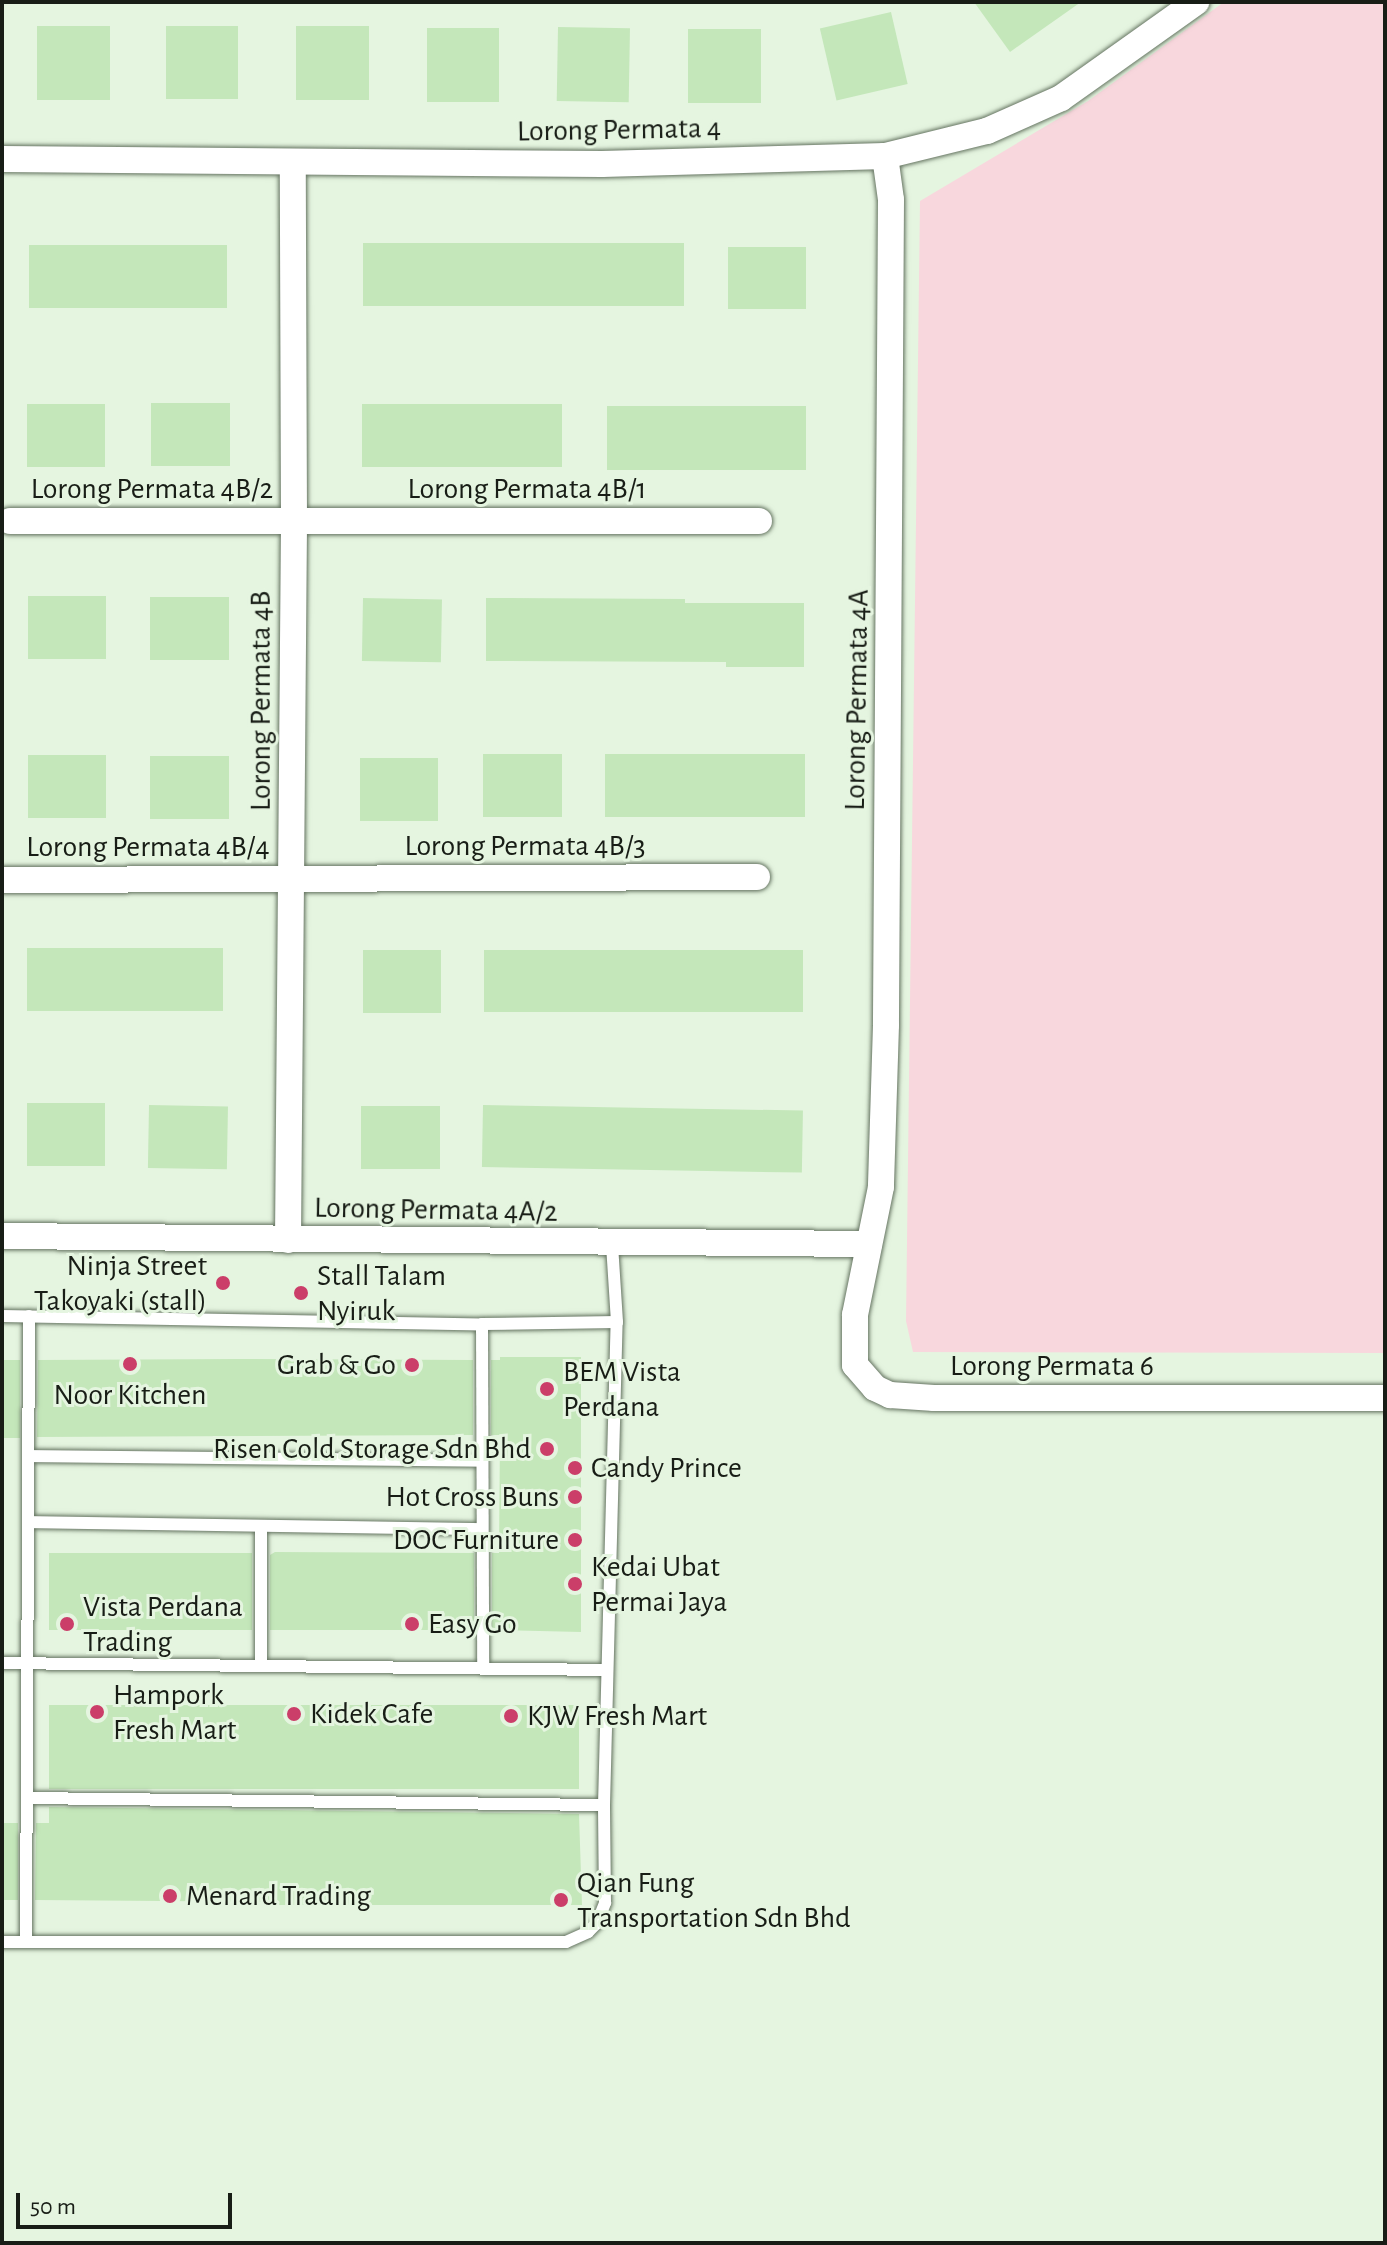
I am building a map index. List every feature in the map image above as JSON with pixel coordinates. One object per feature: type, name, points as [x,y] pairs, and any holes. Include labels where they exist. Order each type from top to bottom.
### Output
[{"type":"street","name":"Lorong Permata 4","points":[[2,159],[602,164],[885,156],[987,131],[1061,98],[1196,2]]},
{"type":"street","name":"Lorong Permata 4A","points":[[869,1244],[881,1187],[886,1025],[891,200],[885,156]]},
{"type":"street","name":"Lorong Permata 4B","points":[[288,1240],[294,520],[293,162]]},
{"type":"street","name":"Lorong Permata 4B/2","points":[[10,521],[294,520]]},
{"type":"street","name":"Lorong Permata 4B/1","points":[[294,520],[759,521]]},
{"type":"street","name":"Lorong Permata 4B/3","points":[[292,879],[757,877]]},
{"type":"street","name":"Lorong Permata 4B/4","points":[[4,880],[292,879]]},
{"type":"street","name":"Lorong Permata 4A/2","points":[[2,1236],[869,1244]]},
{"type":"street","name":"Lorong Permata 6","points":[[869,1244],[852,1348],[855,1365],[875,1388],[890,1395],[1385,1398]]},
{"type":"lane","points":[[2,1942],[566,1942],[588,1932],[603,1914],[617,1322],[612,1244]]},
{"type":"lane","points":[[2,1316],[482,1324],[617,1322]]},
{"type":"lane","points":[[26,1942],[29,1316]]},
{"type":"lane","points":[[482,1324],[483,1668]]},
{"type":"lane","points":[[29,1456],[482,1461]]},
{"type":"lane","points":[[29,1522],[261,1528],[482,1529]]},
{"type":"lane","points":[[261,1528],[261,1665]]},
{"type":"lane","points":[[2,1663],[607,1670]]},
{"type":"lane","points":[[27,1798],[604,1805]]},
{"type":"shaded area","points":[[1224,2],[1385,2],[1385,1353],[913,1352],[906,1321],[920,201],[1088,101]]},
{"type":"building","points":[[974,2],[1081,2],[1010,52]]},
{"type":"building","points":[[891,12],[908,84],[837,101],[820,28]]},
{"type":"building","points":[[37,26],[110,26],[110,100],[37,100]]},
{"type":"building","points":[[166,26],[238,26],[238,99],[166,99]]},
{"type":"building","points":[[296,26],[369,26],[369,100],[296,100]]},
{"type":"building","points":[[558,27],[630,28],[629,102],[557,101]]},
{"type":"building","points":[[427,28],[499,28],[499,102],[427,102]]},
{"type":"building","points":[[688,29],[761,29],[761,103],[688,103]]},
{"type":"building","points":[[363,243],[684,243],[684,306],[363,306]]},
{"type":"building","points":[[29,245],[227,245],[227,308],[29,308]]},
{"type":"building","points":[[728,247],[806,247],[806,309],[728,309]]},
{"type":"building","points":[[151,403],[230,403],[230,466],[151,466]]},
{"type":"building","points":[[27,404],[105,404],[105,467],[27,467]]},
{"type":"building","points":[[362,404],[562,404],[562,467],[362,467]]},
{"type":"building","points":[[607,406],[806,406],[806,470],[607,470]]},
{"type":"building","points":[[28,596],[106,596],[106,659],[28,659]]},
{"type":"building","points":[[150,597],[229,597],[229,660],[150,660]]},
{"type":"building","points":[[363,598],[442,599],[441,662],[362,661]]},
{"type":"building","points":[[486,598],[804,603],[804,667],[726,667],[726,662],[486,661]]},
{"type":"building","points":[[483,754],[562,754],[562,817],[483,817]]},
{"type":"building","points":[[605,754],[805,754],[805,817],[605,817]]},
{"type":"building","points":[[28,755],[106,755],[106,818],[28,818]]},
{"type":"building","points":[[150,756],[229,756],[229,819],[150,819]]},
{"type":"building","points":[[360,758],[438,758],[438,821],[360,821]]},
{"type":"building","points":[[27,948],[223,948],[223,1011],[27,1011]]},
{"type":"building","points":[[363,950],[441,950],[441,1013],[363,1013]]},
{"type":"building","points":[[484,950],[803,950],[803,1012],[484,1012]]},
{"type":"building","points":[[27,1103],[105,1103],[105,1166],[27,1166]]},
{"type":"building","points":[[149,1105],[228,1106],[227,1169],[148,1168]]},
{"type":"building","points":[[483,1105],[803,1111],[802,1173],[482,1167]]},
{"type":"building","points":[[361,1106],[440,1106],[440,1169],[361,1169]]},
{"type":"building","points":[[500,1357],[581,1357],[581,1632],[492,1630],[492,1553],[499,1553],[500,1435],[491,1435],[491,1360],[500,1360]]},
{"type":"building","points":[[2,1360],[20,1360],[20,1438],[2,1438]]},
{"type":"building","points":[[38,1360],[473,1360],[473,1435],[37,1437]]},
{"type":"building","points":[[275,1552],[474,1553],[474,1630],[270,1630],[270,1555]]},
{"type":"building","points":[[49,1553],[252,1553],[252,1630],[49,1630]]},
{"type":"building","points":[[49,1705],[579,1705],[579,1789],[49,1789]]},
{"type":"building","points":[[49,1807],[579,1814],[582,1905],[275,1905],[275,1902],[35,1900],[36,1823],[49,1823]]},
{"type":"building","points":[[2,1823],[18,1823],[18,1900],[2,1900]]},
{"type":"place","name":"Ninja Street Takoyaki (stall)","points":[[223,1283]]},
{"type":"place","name":"Stall Talam Nyiruk","points":[[301,1293]]},
{"type":"place","name":"Noor Kitchen","points":[[130,1364]]},
{"type":"place","name":"Grab & Go","points":[[412,1365]]},
{"type":"place","name":"BEM Vista Perdana","points":[[547,1389]]},
{"type":"place","name":"Risen Cold Storage Sdn Bhd","points":[[547,1449]]},
{"type":"place","name":"Candy Prince","points":[[575,1468]]},
{"type":"place","name":"Hot Cross Buns","points":[[575,1497]]},
{"type":"place","name":"DOC Furniture","points":[[575,1540]]},
{"type":"place","name":"Kedai Ubat Permai Jaya","points":[[575,1584]]},
{"type":"place","name":"Vista Perdana Trading","points":[[67,1624]]},
{"type":"place","name":"Easy Go","points":[[412,1624]]},
{"type":"place","name":"Hampork Fresh Mart","points":[[97,1712]]},
{"type":"place","name":"Kidek Cafe","points":[[294,1714]]},
{"type":"place","name":"KJW Fresh Mart","points":[[511,1716]]},
{"type":"place","name":"Menard Trading","points":[[170,1896]]},
{"type":"place","name":"Qian Fung Transportation Sdn Bhd","points":[[561,1900]]}]
